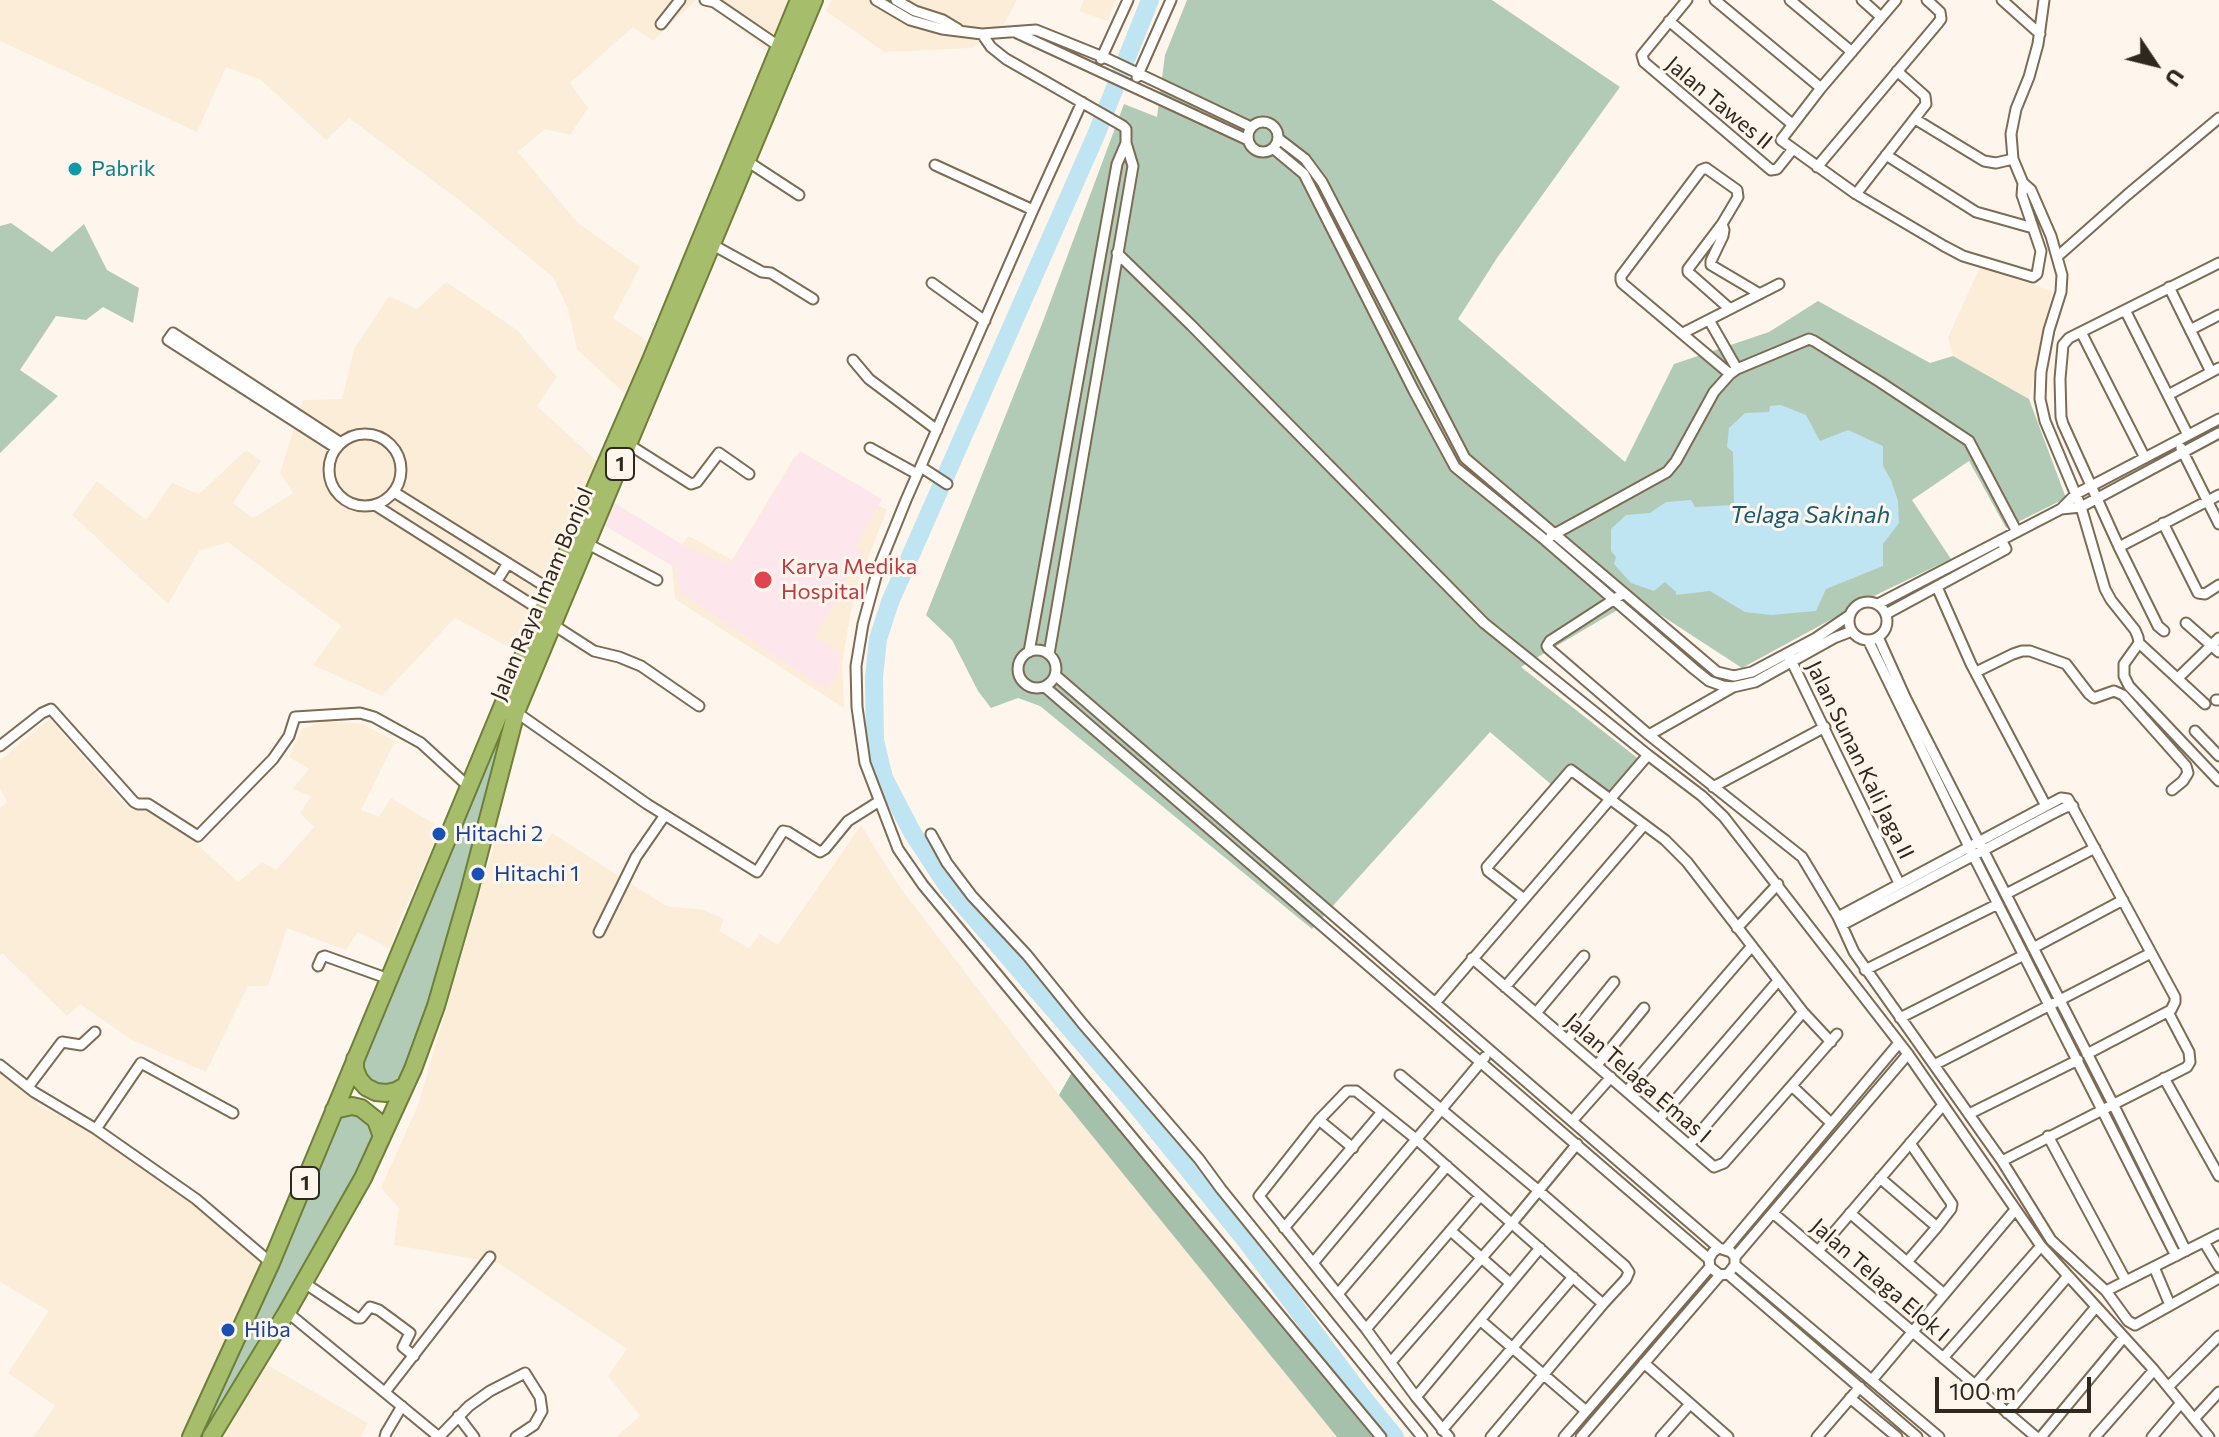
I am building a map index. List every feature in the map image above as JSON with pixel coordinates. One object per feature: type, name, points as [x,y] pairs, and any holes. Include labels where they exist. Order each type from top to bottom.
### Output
[{"type":"highway","name":"Jalan Raya Imam Bonjol","points":[[355,1059],[469,787],[547,618],[586,543],[628,444],[651,374],[799,0]]},
{"type":"highway","name":"Jalan Raya Imam Bonjol","points":[[405,1086],[444,979],[516,712],[547,618],[551,590],[713,245],[814,0]]},
{"type":"highway","points":[[355,1059],[355,1069],[366,1087],[386,1093],[405,1086]]},
{"type":"highway","name":"1","points":[[191,1437],[271,1263],[355,1059]]},
{"type":"highway","name":"1","points":[[211,1437],[363,1178],[405,1086]]},
{"type":"highway","points":[[334,1110],[352,1106],[361,1108],[376,1120],[382,1137]]},
{"type":"street","points":[[661,24],[680,0]]},
{"type":"street","points":[[705,0],[714,2],[780,47]]},
{"type":"street","points":[[876,0],[910,20],[942,29],[982,34],[1036,30],[1105,57],[1251,127]]},
{"type":"street","points":[[896,0],[961,30]]},
{"type":"street","points":[[1099,70],[1128,0]]},
{"type":"street","points":[[1131,85],[1171,0]]},
{"type":"street","name":"Jalan Tawes II","points":[[1687,0],[1642,55],[1644,62],[1771,170],[1777,169],[1793,149]]},
{"type":"street","points":[[1715,0],[1821,88]]},
{"type":"street","points":[[1790,0],[1852,52]]},
{"type":"street","points":[[1862,0],[1881,17]]},
{"type":"street","points":[[1896,0],[1781,140],[1856,194],[1951,251],[2033,277],[2037,274],[2041,251],[2022,195],[2023,183]]},
{"type":"street","points":[[1817,167],[1941,19],[1940,12],[1927,0]]},
{"type":"street","points":[[2002,0],[2040,34]]},
{"type":"street","points":[[2044,0],[2033,65],[2011,134],[2013,159],[2023,183],[2031,190],[2062,275],[2061,292],[2041,372],[2040,399],[2045,421],[2081,507],[2111,600],[2135,630],[2139,643],[2205,704]]},
{"type":"street","points":[[1669,21],[1792,124]]},
{"type":"street","points":[[1017,33],[1248,140]]},
{"type":"street","points":[[982,34],[991,47],[1006,59],[1114,119],[1126,129],[1126,143],[1133,166],[1049,654]]},
{"type":"street","points":[[1856,194],[1927,99],[1897,71]]},
{"type":"street","points":[[1087,104],[1033,210],[878,569],[858,646],[856,687],[862,747],[878,802],[898,849],[923,885],[1381,1437]]},
{"type":"street","points":[[2057,257],[2219,118]]},
{"type":"street","points":[[1915,119],[1984,161],[1996,163],[2013,159]]},
{"type":"street","points":[[1276,144],[1278,132],[1273,126],[1266,122],[1251,127],[1248,140],[1255,151],[1262,153],[1276,144],[1293,148],[1322,182],[1465,458],[1717,672],[1734,676],[1752,672],[1852,631]]},
{"type":"street","points":[[1029,652],[1117,164],[1126,143]]},
{"type":"street","points":[[1276,144],[1304,174],[1455,467],[1709,681],[1733,687]]},
{"type":"street","points":[[1886,155],[1976,212],[2033,228]]},
{"type":"street","points":[[747,161],[799,195]]},
{"type":"street","points":[[935,165],[1033,210]]},
{"type":"street","points":[[1730,309],[1690,275],[1688,269],[1722,224],[1738,193],[1706,168],[1701,170],[1621,276],[1622,283],[1734,371]]},
{"type":"street","points":[[1722,224],[1723,236],[1711,265],[1760,294]]},
{"type":"street","points":[[713,245],[762,272],[771,273],[813,299]]},
{"type":"street","points":[[1117,253],[1484,623],[1702,796],[1724,817],[1908,1054],[2041,1246],[2154,1370],[2209,1437]]},
{"type":"street","points":[[2164,631],[2158,626],[2119,547],[2061,417],[2063,345],[2081,332],[2219,263]]},
{"type":"street","points":[[932,283],[985,321]]},
{"type":"street","points":[[1683,333],[1779,284]]},
{"type":"street","points":[[2168,395],[2215,370],[2190,330],[2169,287]]},
{"type":"street","points":[[2125,310],[2188,435]]},
{"type":"street","points":[[2190,330],[2219,315]]},
{"type":"street","points":[[1709,320],[1734,371]]},
{"type":"street","points":[[2081,332],[2145,458]]},
{"type":"street","points":[[173,333],[338,445],[168,340],[173,333]]},
{"type":"street","points":[[1545,540],[1667,472],[1714,392],[1734,371],[1802,340],[1814,341],[1969,441],[2017,532]]},
{"type":"street","points":[[853,360],[869,379],[937,430]]},
{"type":"street","points":[[1878,604],[2061,509],[2076,494],[2219,419]]},
{"type":"street","points":[[2061,509],[2081,507],[2219,433]]},
{"type":"street","points":[[362,434],[377,435],[390,443],[401,463],[400,478],[394,492],[375,505],[360,506],[346,501],[335,491],[329,477],[328,469],[338,445],[354,435],[362,434]]},
{"type":"street","points":[[2177,441],[2219,524]]},
{"type":"street","points":[[628,444],[693,485],[719,453],[749,474]]},
{"type":"street","points":[[870,448],[947,483]]},
{"type":"street","points":[[1455,467],[1465,458]]},
{"type":"street","points":[[394,492],[551,590]]},
{"type":"street","points":[[2119,547],[2219,495]]},
{"type":"street","points":[[375,505],[496,582],[594,651],[641,666],[699,706]]},
{"type":"street","points":[[2163,523],[2198,593],[2205,594],[2219,585]]},
{"type":"street","points":[[1886,614],[2006,549],[2001,540]]},
{"type":"street","points":[[586,543],[657,580]]},
{"type":"street","points":[[496,582],[508,563]]},
{"type":"street","points":[[1937,587],[1976,672],[2046,806]]},
{"type":"street","points":[[1624,593],[1550,641],[1547,646],[1649,735],[1802,857],[1865,970],[2002,1161],[2051,1240],[2106,1291],[2132,1325],[2219,1278]]},
{"type":"street","points":[[1649,735],[1733,687],[1755,682],[1850,615],[1858,604],[1878,604],[1886,614],[1886,627],[1873,638],[1856,636],[1852,631],[1850,615]]},
{"type":"street","points":[[2178,678],[2217,645],[2186,623]]},
{"type":"street","points":[[1873,638],[1976,848],[1998,904],[2024,955],[2055,1003]]},
{"type":"street","points":[[2139,643],[2124,664],[2124,676],[2129,686],[2219,780]]},
{"type":"street","points":[[1039,650],[1049,654],[1055,663],[1055,675],[1045,687],[1035,689],[1019,678],[1021,658],[1029,652],[1039,650]]},
{"type":"street","points":[[1976,672],[2013,654],[2030,651],[2066,664],[2094,698],[2114,691],[2123,695],[2186,766],[2188,773],[2172,790]]},
{"type":"street","name":"Jalan Sunan Kali Jaga II","points":[[1789,657],[1899,883]]},
{"type":"street","points":[[1055,675],[1939,1437]]},
{"type":"street","points":[[1733,687],[1734,676]]},
{"type":"street","points":[[1045,687],[1577,1144],[1710,1263],[1714,1273],[1724,1275],[1917,1437]]},
{"type":"street","points":[[0,746],[51,709],[134,802],[149,805],[198,836],[273,759],[289,736],[295,717],[360,713],[374,717],[421,743],[469,787]]},
{"type":"street","points":[[516,712],[624,789],[757,872],[783,831],[820,852],[848,821],[878,802]]},
{"type":"street","points":[[1713,787],[1825,727]]},
{"type":"street","points":[[2195,731],[2219,756]]},
{"type":"street","points":[[1435,1003],[1648,755]]},
{"type":"street","points":[[1524,899],[1487,867],[1571,770],[1665,840],[1687,862],[1803,1012],[1689,1145]]},
{"type":"street","points":[[1840,921],[1976,848],[2046,806],[2064,798],[2070,801],[2175,997],[2175,1006],[1969,1114]]},
{"type":"street","points":[[1840,921],[1899,883],[2073,806]]},
{"type":"street","points":[[599,932],[636,857],[665,815]]},
{"type":"street","points":[[1505,987],[1644,825]]},
{"type":"street","points":[[931,834],[947,863],[972,896],[1027,955],[1199,1159],[1422,1437]]},
{"type":"street","points":[[1976,848],[2006,894],[2033,948],[2103,1109],[2181,1253]]},
{"type":"street","points":[[2006,894],[2095,848]]},
{"type":"street","points":[[1737,928],[1778,884]]},
{"type":"street","points":[[2033,948],[2123,900]]},
{"type":"street","points":[[1865,970],[1998,904]]},
{"type":"street","points":[[1627,1091],[1752,946]]},
{"type":"street","points":[[1934,1065],[2151,953]]},
{"type":"street","points":[[1900,1018],[2024,955]]},
{"type":"street","points":[[318,966],[325,956],[389,979]]},
{"type":"street","points":[[1536,1013],[1584,956]]},
{"type":"street","name":"Jalan Telaga Emas I","points":[[1472,958],[1717,1168],[1834,1038],[1803,1012]]},
{"type":"street","points":[[1659,1119],[1778,981]]},
{"type":"street","points":[[1567,1040],[1614,982]]},
{"type":"street","points":[[1597,1065],[1644,1008]]},
{"type":"street","points":[[2002,1161],[2187,1067],[2191,1059],[2168,1012]]},
{"type":"street","points":[[28,1087],[62,1042],[81,1045],[95,1032]]},
{"type":"street","points":[[1564,1437],[1710,1263],[1713,1252],[1722,1249],[1899,1043]]},
{"type":"street","points":[[1313,1263],[1490,1051]]},
{"type":"street","points":[[1581,1437],[1724,1275],[1908,1054]]},
{"type":"street","points":[[2082,1057],[2113,1104],[2181,1253]]},
{"type":"street","points":[[96,1129],[141,1063],[233,1113]]},
{"type":"street","points":[[0,1065],[196,1199],[271,1263]]},
{"type":"street","points":[[1400,1075],[1627,1269],[1628,1277],[1491,1437]]},
{"type":"street","points":[[1572,1121],[1611,1077]]},
{"type":"street","points":[[2164,1078],[2215,1158],[2219,1176]]},
{"type":"street","points":[[1792,1086],[1831,1123]]},
{"type":"street","points":[[1573,1277],[1512,1348],[1446,1433],[1259,1196],[1319,1120],[1352,1089],[1416,1139],[1512,1223],[1573,1277],[1603,1304]]},
{"type":"street","points":[[1818,1251],[1943,1105]]},
{"type":"street","points":[[1284,1228],[1382,1112]]},
{"type":"street","points":[[1319,1120],[1353,1148]]},
{"type":"street","points":[[2048,1136],[2126,1281]]},
{"type":"street","points":[[1907,1262],[1952,1204],[1910,1143]]},
{"type":"street","points":[[1391,1362],[1577,1144]]},
{"type":"street","points":[[1338,1294],[1447,1166]]},
{"type":"street","points":[[1880,1178],[1937,1227]]},
{"type":"street","points":[[1366,1329],[1480,1196]]},
{"type":"street","points":[[1872,1380],[2015,1210]]},
{"type":"street","name":"Jalan Telaga Elok I","points":[[1773,1213],[2038,1437]]},
{"type":"street","points":[[1850,1213],[1944,1294]]},
{"type":"street","points":[[1451,1231],[1510,1283]]},
{"type":"street","points":[[2106,1291],[2219,1234]]},
{"type":"street","points":[[2204,1242],[2219,1267]]},
{"type":"street","points":[[1943,1358],[2041,1246]]},
{"type":"street","points":[[1416,1397],[1540,1248]]},
{"type":"street","points":[[385,1392],[490,1257]]},
{"type":"street","points":[[2154,1267],[2170,1305]]},
{"type":"street","points":[[1975,1385],[2068,1276]]},
{"type":"street","points":[[303,1282],[357,1318],[361,1318],[370,1307],[375,1307],[410,1333],[403,1347],[414,1356]]},
{"type":"street","points":[[2007,1413],[2096,1307]]},
{"type":"street","points":[[287,1312],[439,1437],[458,1416],[490,1391],[525,1373],[543,1404],[534,1425],[516,1437]]},
{"type":"street","points":[[1480,1320],[1586,1411]]},
{"type":"street","points":[[2168,1387],[2219,1336]]},
{"type":"street","points":[[2038,1437],[2124,1337]]},
{"type":"street","points":[[1644,1363],[1728,1437]]},
{"type":"street","points":[[2095,1437],[2154,1370]]},
{"type":"street","points":[[1817,1437],[1860,1387]]},
{"type":"street","points":[[2194,1419],[2219,1392]]},
{"type":"street","points":[[1850,1398],[1897,1437]]},
{"type":"street","points":[[2152,1437],[2181,1403]]},
{"type":"street","points":[[1661,1437],[1690,1404]]},
{"type":"street","points":[[385,1437],[402,1406]]},
{"type":"street","points":[[458,1416],[474,1437]]},
{"type":"shaded area","points":[[0,0],[696,0],[653,41],[633,27],[570,83],[588,108],[570,135],[545,129],[518,152],[578,223],[640,267],[613,318],[652,344],[624,393],[577,349],[568,309],[553,277],[463,203],[349,118],[326,140],[261,80],[226,67],[197,132],[0,41]]},
{"type":"shaded area","points":[[703,0],[789,0],[769,51]]},
{"type":"shaded area","points":[[832,0],[901,0],[906,3],[908,0],[1017,0],[1003,26],[972,48],[884,52],[826,11]]},
{"type":"shaded area","points":[[1084,0],[1116,0],[1107,21],[1079,11]]},
{"type":"shaded area","points":[[1980,267],[2052,291],[2029,399],[1953,356],[1948,337]]},
{"type":"shaded area","points":[[446,282],[517,330],[557,377],[537,406],[598,462],[518,652],[455,618],[382,696],[313,665],[341,626],[228,542],[199,551],[168,604],[72,515],[97,481],[146,520],[172,483],[199,494],[246,450],[261,461],[233,503],[253,518],[293,493],[280,473],[303,400],[342,399],[354,349],[389,296],[417,309]]},
{"type":"shaded area","name":"Karya Medika Hospital","points":[[800,451],[882,499],[855,547],[863,552],[814,638],[839,652],[838,672],[826,690],[680,592],[676,568],[600,523],[613,502],[693,551],[731,564]]},
{"type":"shaded area","name":"Karya Medika Hospital","points":[[795,456],[887,510],[854,593],[842,663],[844,708],[675,599],[671,556],[689,536],[732,560]]},
{"type":"shaded area","points":[[50,719],[129,810],[154,804],[238,882],[262,862],[276,870],[314,827],[300,813],[311,796],[292,789],[309,769],[289,757],[302,729],[325,721],[362,724],[395,741],[361,810],[379,817],[391,798],[441,828],[398,924],[391,949],[358,932],[346,950],[287,928],[268,986],[248,986],[206,1072],[132,1040],[80,1004],[67,1016],[2,953],[0,955],[0,808],[7,802],[0,789],[0,760]]},
{"type":"shaded area","points":[[500,824],[542,848],[552,833],[666,906],[704,910],[724,919],[719,931],[749,948],[760,934],[778,945],[861,825],[899,886],[1059,1095],[1338,1437],[616,1437],[640,1416],[608,1376],[627,1349],[498,1263],[394,1245],[399,1208],[381,1188],[418,1105]]},
{"type":"shaded area","points":[[0,1064],[24,1084],[39,1106],[99,1134],[186,1193],[263,1256],[226,1341],[368,1423],[361,1437],[33,1437],[55,1406],[8,1373],[49,1311],[0,1282]]},
{"type":"green space","points":[[1187,0],[1492,0],[1620,87],[1497,258],[1458,319],[1625,462],[1674,364],[1769,332],[1818,301],[1930,363],[1953,356],[2029,399],[2066,498],[2006,528],[1969,461],[1912,500],[1951,559],[1880,593],[1742,668],[1636,599],[1521,667],[1640,760],[1607,796],[1571,765],[1553,786],[1490,732],[1312,929],[1040,706],[1018,698],[991,708],[978,691],[952,640],[926,615],[1042,324],[1124,104],[1157,117],[1165,55]]},
{"type":"green space","points":[[11,223],[52,252],[84,224],[107,270],[139,288],[133,323],[103,307],[86,320],[56,316],[20,370],[58,396],[0,453],[0,226]]},
{"type":"green space","points":[[552,624],[413,1069],[386,1093],[355,1069],[469,787]]},
{"type":"green space","points":[[1076,1065],[1376,1437],[1337,1437],[1059,1095]]},
{"type":"green space","points":[[352,1106],[382,1137],[211,1437],[191,1437],[334,1111]]},
{"type":"water","name":"Telaga Sakinah","points":[[1781,405],[1806,415],[1820,441],[1848,430],[1883,446],[1883,466],[1898,501],[1899,523],[1883,544],[1883,566],[1826,589],[1816,611],[1771,615],[1745,612],[1710,591],[1676,595],[1665,582],[1654,591],[1631,583],[1614,564],[1616,557],[1611,551],[1611,529],[1626,515],[1650,513],[1666,502],[1691,500],[1695,507],[1734,505],[1733,452],[1727,447],[1729,428],[1745,413],[1769,412],[1770,406]]},
{"type":"waterway","points":[[1150,0],[1096,135],[890,602],[878,639],[874,677],[875,741],[884,778],[912,832],[948,887],[1135,1104],[1247,1242],[1395,1437]]},
{"type":"place","name":"Pabrik","points":[[75,169]]},
{"type":"place","name":"Karya Medika Hospital","points":[[763,580]]},
{"type":"place","name":"Hitachi 2","points":[[439,834]]},
{"type":"place","name":"Hitachi 1","points":[[478,874]]},
{"type":"place","name":"Hiba","points":[[228,1330]]}]
